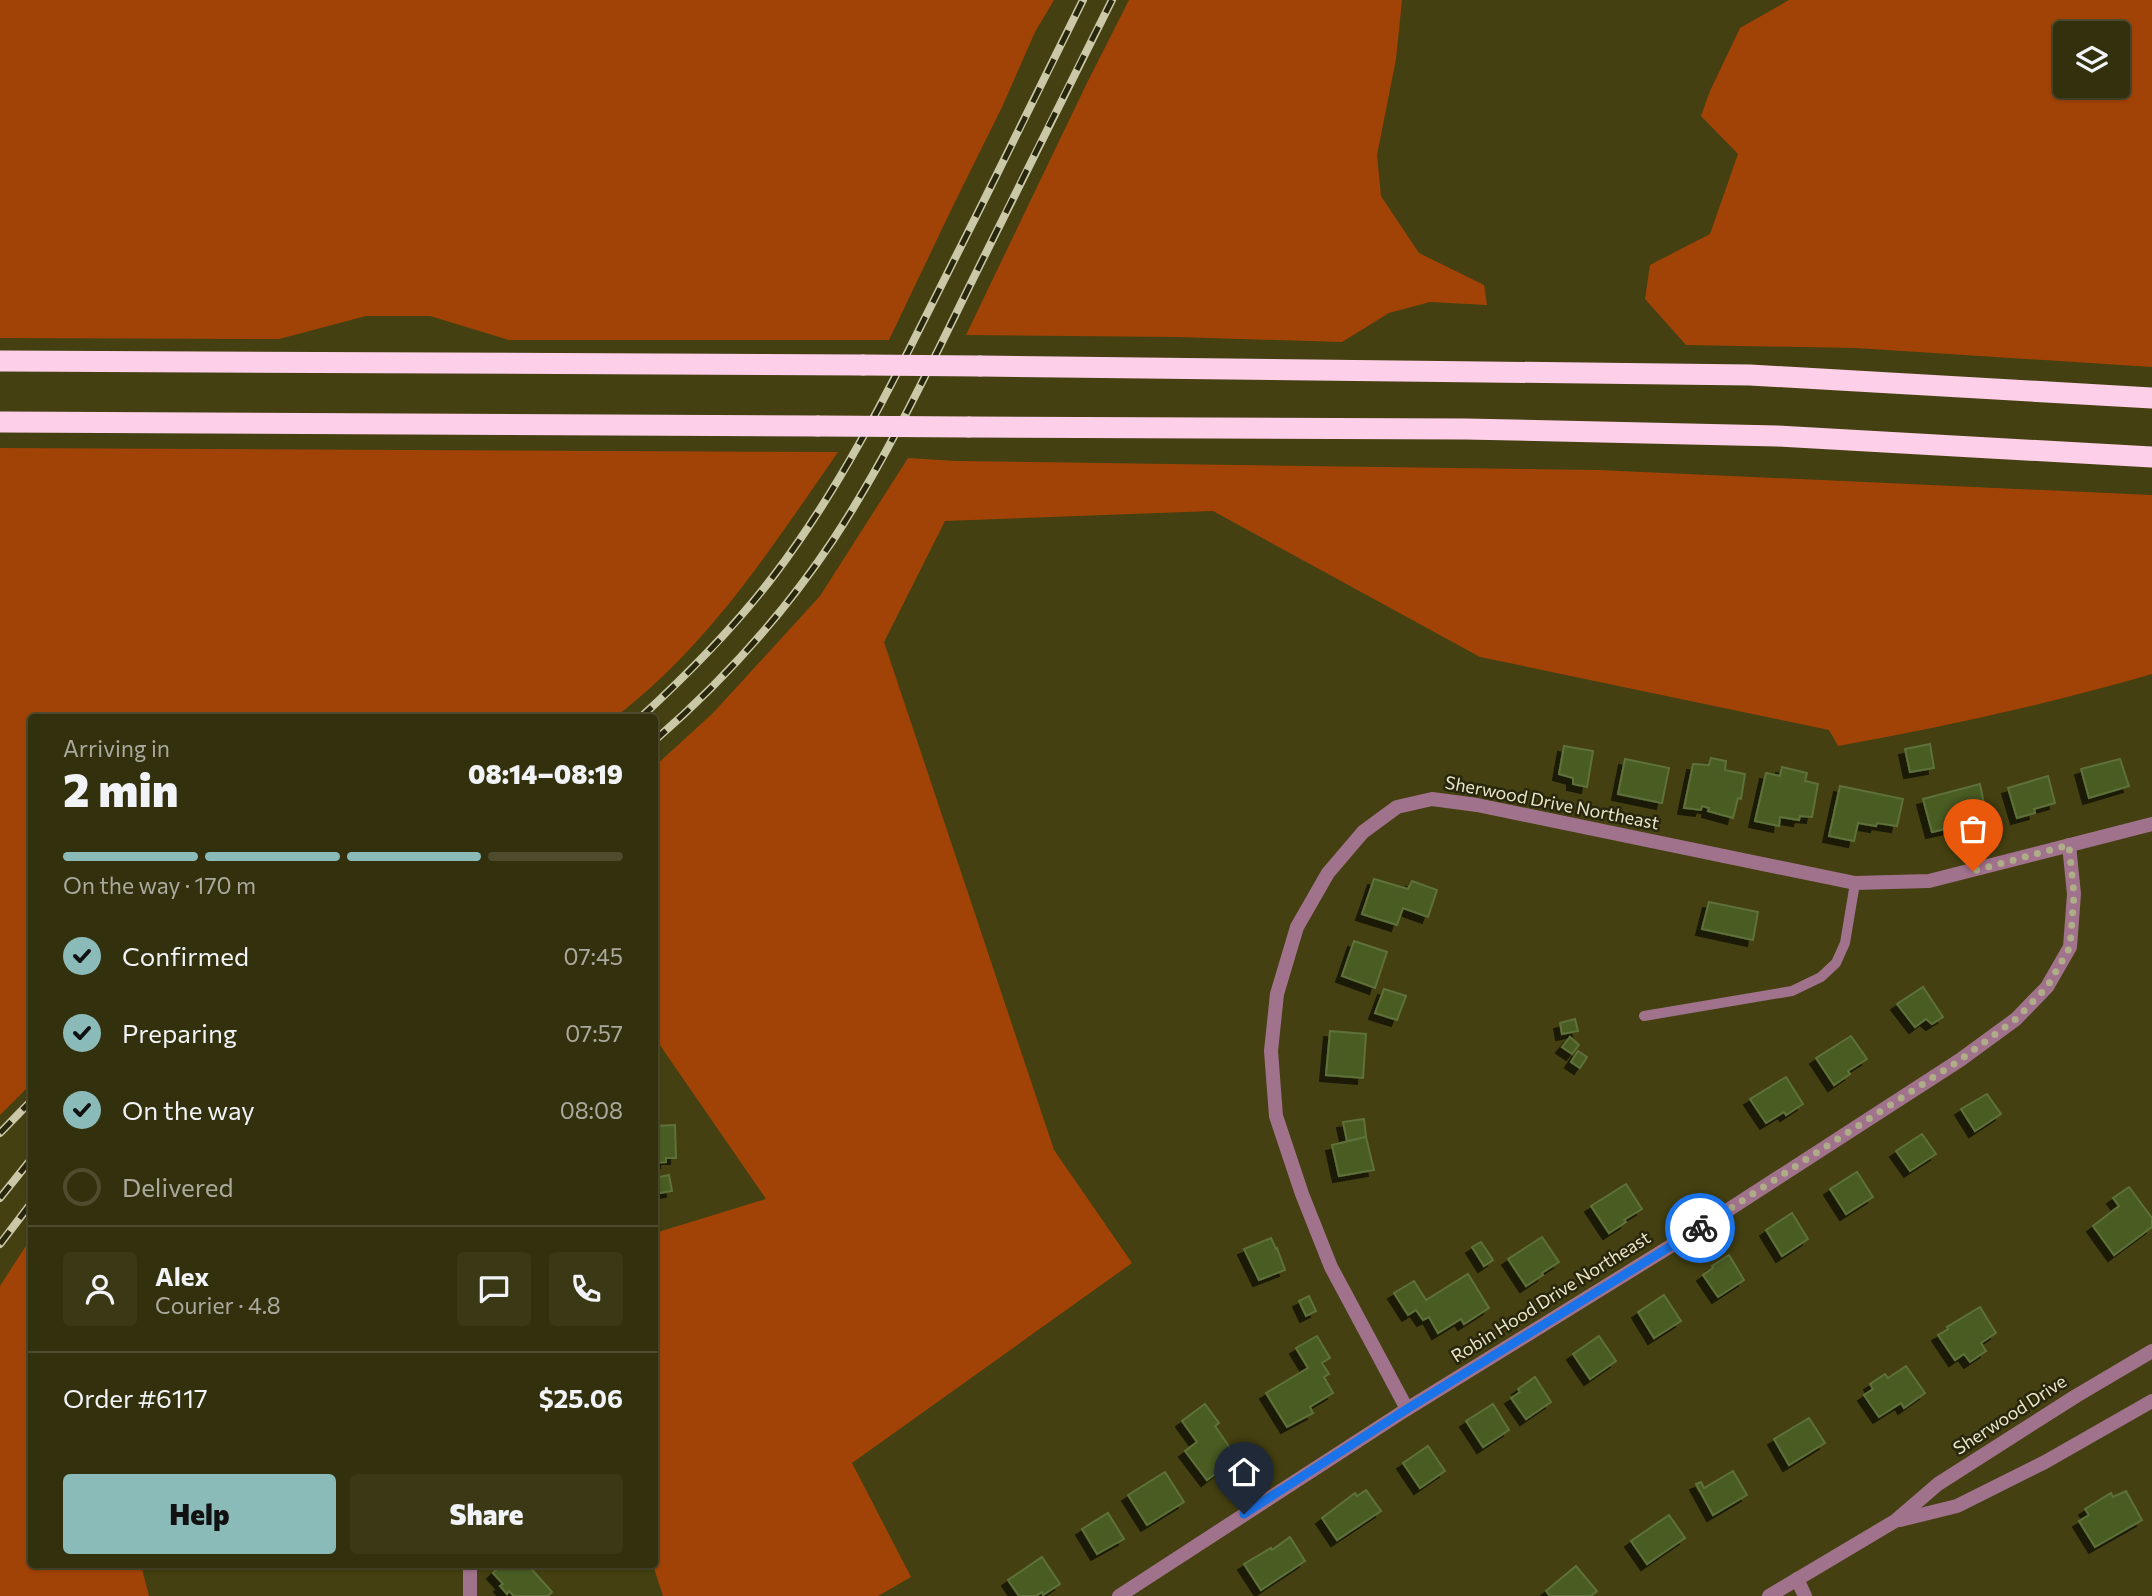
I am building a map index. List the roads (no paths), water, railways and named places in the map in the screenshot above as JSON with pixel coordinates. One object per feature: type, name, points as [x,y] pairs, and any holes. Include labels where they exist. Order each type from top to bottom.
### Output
[{"type":"highway","points":[[0,360],[1750,374],[2152,398]]},
{"type":"highway","points":[[0,422],[1451,429],[1736,435],[2152,457]]},
{"type":"street","name":"Sherwood Drive Northeast","points":[[1407,1409],[1331,1266],[1302,1194],[1276,1116],[1271,1051],[1277,994],[1297,927],[1328,873],[1363,832],[1397,807],[1432,799],[1855,883],[1929,881],[2152,824]]},
{"type":"street","name":"Robin Hood Drive Northeast","points":[[1119,1596],[1407,1409],[1708,1223],[1960,1060],[2016,1019],[2047,987],[2070,947],[2074,894],[2069,845]]},
{"type":"street","name":"Sherwood Drive","points":[[1769,1596],[1895,1521],[1938,1484],[2152,1351]]},
{"type":"street","name":"Sherwood Drive","points":[[1895,1521],[1957,1506],[2045,1462],[2152,1401]]},
{"type":"street","points":[[470,1568],[470,1596]]},
{"type":"street","points":[[1797,1578],[1805,1596]]},
{"type":"lane","points":[[1644,1016],[1792,991],[1821,977],[1836,963],[1846,943],[1855,883]]},
{"type":"railway","points":[[644,714],[744,613],[820,510],[878,409],[1083,0]]},
{"type":"railway","points":[[658,737],[704,695],[772,621],[814,568],[853,509],[924,379],[1112,0]]},
{"type":"railway","points":[[0,1133],[28,1104]]},
{"type":"railway","points":[[0,1198],[28,1163]]},
{"type":"railway","points":[[0,1244],[28,1207]]}]
